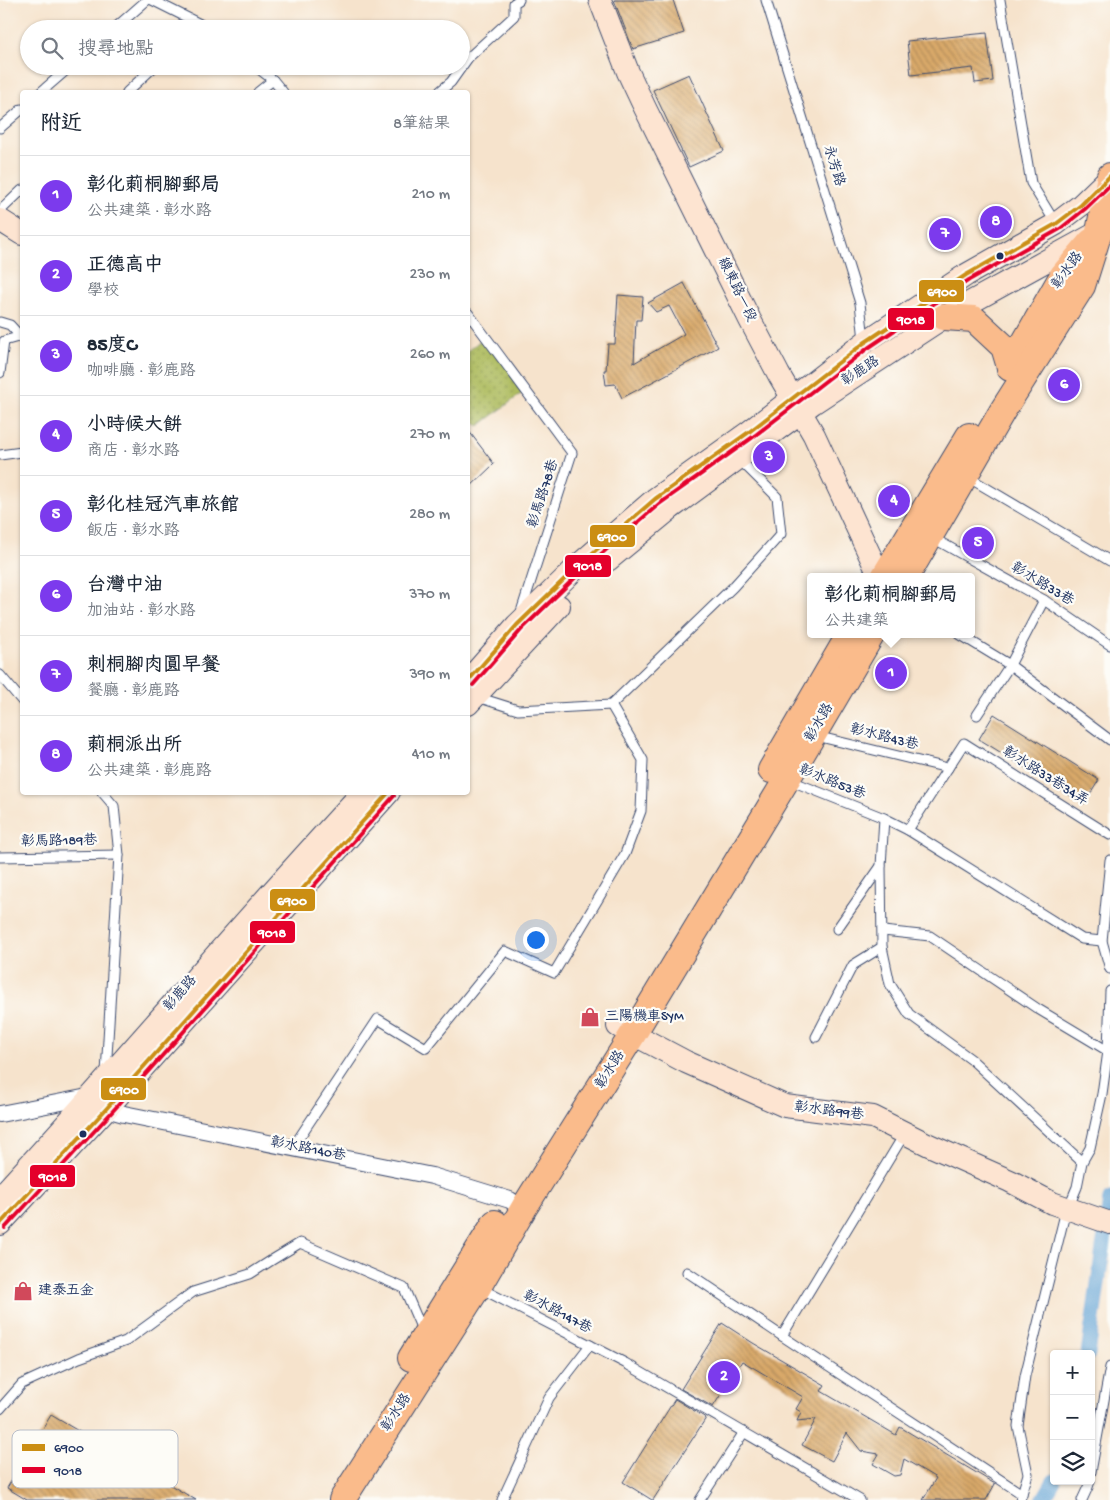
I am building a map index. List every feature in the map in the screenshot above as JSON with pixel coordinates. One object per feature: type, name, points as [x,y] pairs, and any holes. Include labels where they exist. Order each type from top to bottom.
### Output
[{"type":"main road","name":"線東路一段","points":[[600,0],[644,108],[750,320],[814,435],[878,573]]},
{"type":"main road","name":"彰鹿路","points":[[470,693],[593,572],[671,508],[739,459],[864,343],[966,274],[1056,224],[1081,205],[1109,177]]},
{"type":"main road","points":[[1105,230],[1109,177]]},
{"type":"main road","points":[[0,220],[20,233]]},
{"type":"main road","name":"彰鹿路","points":[[470,693],[517,625],[581,563],[655,500],[797,406],[813,403],[944,316],[1105,230]]},
{"type":"main road","name":"彰水路","points":[[908,573],[1003,410],[1082,286],[1105,230]]},
{"type":"main road","name":"彰水路","points":[[886,573],[1010,367],[1063,274],[1105,230]]},
{"type":"main road","points":[[944,316],[974,319],[1004,347],[1010,367]]},
{"type":"main road","name":"彰水路","points":[[342,1500],[516,1204],[626,1030],[778,776],[848,638]]},
{"type":"main road","name":"彰水路","points":[[778,776],[813,735],[870,638]]},
{"type":"main road","name":"彰鹿路","points":[[0,1197],[102,1095],[245,937],[313,861],[361,795]]},
{"type":"main road","name":"彰鹿路","points":[[313,861],[386,795]]},
{"type":"main road","name":"彰水路99巷","points":[[626,1030],[686,1062],[785,1106],[873,1117],[1010,1181],[1052,1204],[1110,1223]]},
{"type":"main road","name":"彰鹿路","points":[[0,1224],[102,1095]]},
{"type":"main road","name":"彰水路","points":[[324,1500],[425,1336],[469,1284]]},
{"type":"street","name":"彰水路140巷","points":[[102,1095],[124,1114],[432,1176],[516,1204]]},
{"type":"street","points":[[0,1114],[102,1095]]},
{"type":"lane","points":[[124,20],[147,0]]},
{"type":"lane","points":[[152,0],[188,20]]},
{"type":"lane","points":[[470,56],[514,16],[514,3],[519,0]]},
{"type":"lane","name":"永芳路","points":[[766,0],[860,303],[864,343]]},
{"type":"lane","points":[[1000,0],[1031,183],[1056,224]]},
{"type":"lane","points":[[43,90],[61,75]]},
{"type":"lane","points":[[129,90],[145,75]]},
{"type":"lane","points":[[267,75],[280,90]]},
{"type":"lane","points":[[441,90],[456,75]]},
{"type":"lane","points":[[260,90],[273,80]]},
{"type":"lane","points":[[0,128],[20,110]]},
{"type":"lane","points":[[0,211],[20,192]]},
{"type":"lane","points":[[1082,286],[1099,261]]},
{"type":"lane","name":"彰馬路78巷","points":[[470,316],[572,453],[517,625]]},
{"type":"lane","points":[[0,322],[10,325],[20,335]]},
{"type":"lane","points":[[0,372],[4,341],[20,337]]},
{"type":"lane","points":[[0,454],[20,452]]},
{"type":"lane","points":[[470,694],[518,710],[611,706],[733,588],[781,534],[777,497],[739,459]]},
{"type":"lane","points":[[966,476],[1110,562]]},
{"type":"lane","name":"彰水路33巷","points":[[930,537],[1044,600],[1110,646]]},
{"type":"lane","points":[[977,714],[1010,665],[1044,600]]},
{"type":"lane","points":[[966,638],[1010,665],[1110,740]]},
{"type":"lane","points":[[0,675],[20,699]]},
{"type":"lane","points":[[293,1147],[378,1019],[426,1048],[505,950],[554,973],[625,854],[641,811],[643,760],[611,706]]},
{"type":"lane","name":"彰水路43巷","points":[[813,735],[948,768]]},
{"type":"lane","name":"彰水路33巷34弄","points":[[948,768],[964,743],[1110,835]]},
{"type":"lane","points":[[908,830],[948,768]]},
{"type":"lane","name":"彰水路53巷","points":[[778,776],[884,818],[908,830],[1082,940],[1102,941]]},
{"type":"lane","points":[[102,1095],[119,855],[114,806],[105,795]]},
{"type":"lane","points":[[884,818],[881,866],[882,947],[890,984],[909,1014],[972,1060],[1082,1162]]},
{"type":"lane","name":"彰馬路189巷","points":[[0,857],[119,855]]},
{"type":"lane","points":[[1110,860],[1102,941],[1110,969]]},
{"type":"lane","points":[[837,929],[881,866]]},
{"type":"lane","points":[[883,931],[930,936],[1038,1009],[1108,1051]]},
{"type":"lane","points":[[816,1037],[853,965],[882,947]]},
{"type":"lane","points":[[687,1272],[1021,1497],[1028,1474],[1018,1426],[1025,1376],[1064,1218],[1071,1210],[1082,1162],[1090,1148],[1096,1122],[1108,1051],[1110,991]]},
{"type":"lane","points":[[782,1336],[906,1133]]},
{"type":"lane","points":[[0,1409],[22,1384],[79,1358],[126,1341],[193,1292],[250,1274],[300,1243],[404,1288],[425,1336]]},
{"type":"lane","name":"彰水路147巷","points":[[469,1284],[590,1345],[549,1398],[502,1500]]},
{"type":"lane","points":[[590,1345],[626,1363],[860,1500]]},
{"type":"lane","points":[[1095,1450],[1110,1368]]},
{"type":"lane","points":[[700,1500],[744,1432]]},
{"type":"lane","points":[[1082,1500],[1089,1485]]},
{"type":"green space","points":[[483,338],[526,390],[479,426],[470,417],[470,349]]},
{"type":"building","points":[[614,0],[673,0],[684,33],[633,49]]},
{"type":"building","points":[[987,33],[993,81],[975,83],[973,68],[911,75],[907,41]]},
{"type":"building","points":[[689,74],[724,151],[689,167],[653,90]]},
{"type":"building","points":[[684,283],[718,347],[622,398],[615,384],[606,385],[604,370],[606,370],[608,344],[615,344],[618,295],[643,297],[641,320],[636,320],[634,363],[684,334],[669,306],[656,312],[648,303]]},
{"type":"building","points":[[470,433],[494,464],[470,487]]},
{"type":"building","points":[[994,714],[1099,780],[1084,804],[979,739]]},
{"type":"building","points":[[722,1323],[825,1385],[821,1391],[896,1435],[900,1427],[995,1484],[986,1500],[923,1500],[936,1478],[904,1459],[900,1475],[894,1476],[873,1464],[879,1454],[861,1451],[847,1433],[832,1461],[802,1445],[816,1419],[797,1421],[801,1412],[796,1409],[803,1397],[742,1361],[713,1407],[681,1389]]},
{"type":"building","points":[[675,1399],[706,1418],[652,1500],[623,1482]]},
{"type":"building","points":[[51,1415],[77,1430],[42,1430]]},
{"type":"building","points":[[12,1480],[12,1488],[176,1488],[196,1500],[27,1500],[7,1488]]},
{"type":"waterway","points":[[1089,1350],[1110,1199]]},
{"type":"waterway","points":[[1043,1500],[1052,1485]]},
{"type":"transit line","name":"6900","points":[[470,679],[517,625],[581,563],[655,499],[749,432],[864,343],[966,275],[1056,224],[1081,205],[1110,176]]},
{"type":"transit line","name":"9018","points":[[473,685],[522,629],[585,568],[659,504],[753,437],[868,348],[969,280],[1060,229],[1085,209],[1110,185]]},
{"type":"transit line","name":"6900","points":[[0,1224],[106,1109],[386,795]]},
{"type":"transit line","name":"9018","points":[[5,1228],[111,1113],[394,796]]},
{"type":"place","name":"莿桐派出所","points":[[996,222]]},
{"type":"place","name":"刺桐腳肉圓早餐","points":[[945,234]]},
{"type":"place","name":"台灣中油","points":[[1064,385]]},
{"type":"place","name":"85度C","points":[[769,457]]},
{"type":"place","name":"小時候大餅","points":[[894,501]]},
{"type":"place","name":"彰化桂冠汽車旅館","points":[[978,543]]},
{"type":"place","name":"彰化莿桐腳郵局","points":[[891,673]]},
{"type":"place","name":"三陽機車SYM","points":[[590,1017]]},
{"type":"place","name":"建泰五金","points":[[23,1291]]},
{"type":"place","name":"正德高中","points":[[724,1377]]}]
